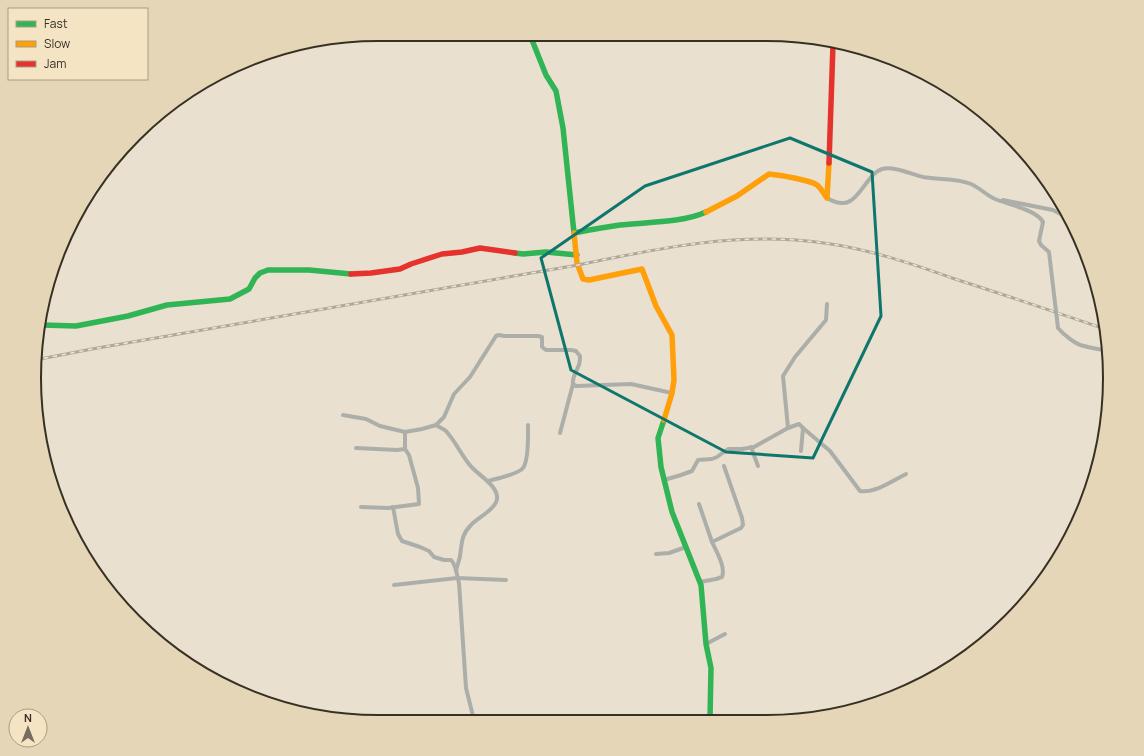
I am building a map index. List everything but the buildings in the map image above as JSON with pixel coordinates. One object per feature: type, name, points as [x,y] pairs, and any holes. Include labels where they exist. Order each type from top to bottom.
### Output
[{"type":"main road","points":[[532,41],[546,75],[556,91],[563,128],[579,273],[582,279],[589,280],[642,269],[656,306],[672,335],[674,380],[672,393],[658,438],[661,467],[672,512],[701,586],[706,644],[710,668],[709,715]]},
{"type":"main road","points":[[827,198],[833,47]]},
{"type":"main road","points":[[574,233],[620,225],[675,220],[701,214],[736,196],[769,174],[775,174],[815,184],[827,198]]},
{"type":"main road","points":[[45,325],[76,326],[128,316],[167,305],[230,299],[249,289],[255,278],[260,273],[268,270],[309,270],[347,274],[371,274],[400,269],[442,254],[480,248],[523,254],[546,252],[577,255]]},
{"type":"street","points":[[827,198],[832,201],[840,202],[852,200],[858,195],[876,172],[881,169],[886,169],[897,170],[923,177],[954,180],[971,184],[992,198],[1031,212],[1043,222],[1038,241],[1049,252],[1058,328],[1062,333],[1082,346],[1101,349]]},
{"type":"street","points":[[992,198],[1053,210],[1060,214]]},
{"type":"street","points":[[998,200],[1005,200]]},
{"type":"street","points":[[788,428],[783,376],[795,357],[826,320],[827,304]]},
{"type":"street","points":[[343,415],[366,419],[380,426],[405,432],[436,425],[444,416],[454,394],[470,377],[496,336],[538,336],[542,337],[542,347],[545,350],[571,350],[576,351],[580,356],[579,366],[574,376],[560,433]]},
{"type":"street","points":[[573,384],[576,386],[632,384],[672,393]]},
{"type":"street","points":[[488,481],[516,472],[523,468],[528,445],[528,424]]},
{"type":"street","points":[[664,480],[681,476],[692,471],[698,460],[712,459],[728,449],[754,447],[793,425],[799,424],[830,451],[860,491],[866,492],[886,485],[906,474]]},
{"type":"street","points":[[436,425],[446,431],[470,466],[488,481],[497,496],[492,507],[465,532],[461,543],[456,573]]},
{"type":"street","points":[[801,451],[803,428]]},
{"type":"street","points":[[362,507],[388,508],[393,506],[419,504],[418,488],[409,455],[405,449],[405,432]]},
{"type":"street","points":[[750,447],[758,466]]},
{"type":"street","points":[[356,448],[405,449]]},
{"type":"street","points":[[712,542],[743,526],[742,518],[724,466]]},
{"type":"street","points":[[699,504],[712,542],[722,565],[723,573],[722,577],[700,582]]},
{"type":"street","points":[[393,506],[398,534],[402,542],[420,547],[434,557],[444,560],[451,560],[454,563],[459,583],[466,688],[473,715]]},
{"type":"street","points":[[656,554],[669,553],[686,547]]},
{"type":"street","points":[[394,585],[457,578],[506,580]]},
{"type":"street","points":[[706,644],[725,634]]},
{"type":"highlighted area","points":[[790,138],[872,172],[881,316],[813,458],[726,452],[571,370],[541,258],[645,186]]},
{"type":"railway","points":[[42,359],[578,265],[670,247],[731,240],[762,239],[824,243],[874,253],[1099,327]]},
{"type":"traffic: fast","points":[[532,41],[546,75],[556,91],[563,128],[574,233],[620,225],[664,222],[696,216],[706,212]]},
{"type":"traffic: fast","points":[[515,253],[523,254],[546,252],[577,255]]},
{"type":"traffic: fast","points":[[45,325],[76,326],[128,316],[167,305],[230,299],[249,289],[255,278],[260,273],[268,270],[309,270],[351,274]]},
{"type":"traffic: fast","points":[[664,420],[658,438],[661,467],[672,512],[701,585],[706,644],[711,668],[710,715]]},
{"type":"traffic: slow","points":[[706,212],[737,196],[769,174],[813,183],[820,188],[827,198],[829,163]]},
{"type":"traffic: slow","points":[[574,233],[577,263],[583,279],[589,280],[642,269],[656,306],[672,335],[674,380],[672,393],[664,420]]},
{"type":"traffic: jam","points":[[829,163],[833,47]]},
{"type":"traffic: jam","points":[[351,274],[400,269],[442,254],[480,248],[515,253]]}]
